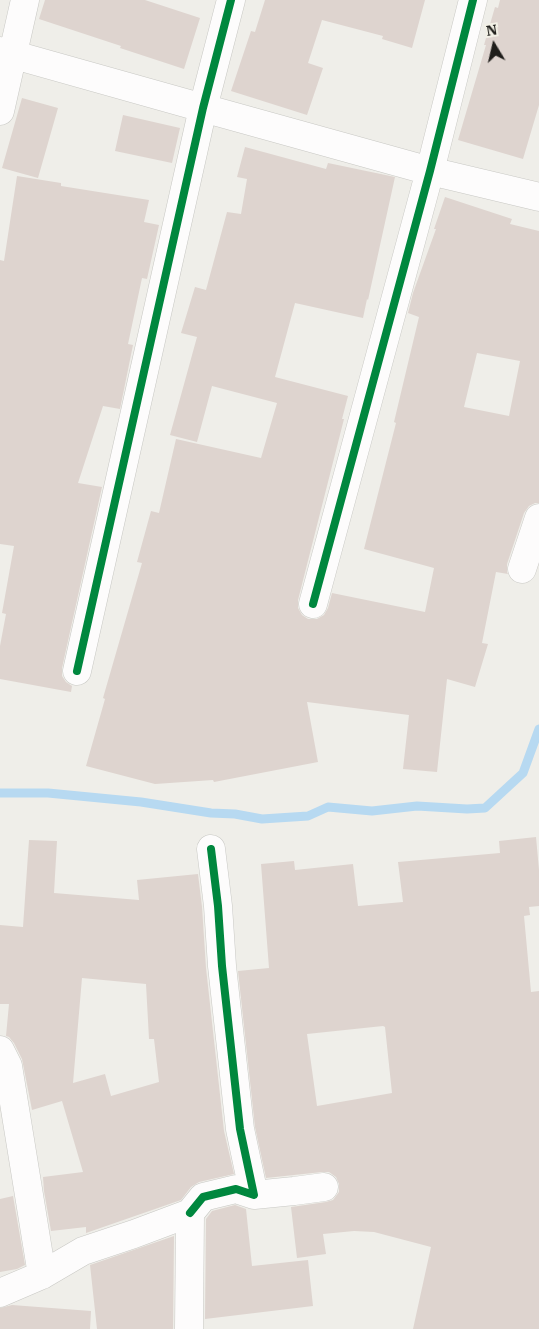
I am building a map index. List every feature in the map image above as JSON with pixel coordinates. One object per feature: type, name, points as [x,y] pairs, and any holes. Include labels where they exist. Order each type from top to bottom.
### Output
[{"type":"street","points":[[0,111],[6,52],[24,0]]},
{"type":"street","points":[[77,671],[203,108],[231,0]]},
{"type":"street","points":[[313,604],[430,171],[473,0]]},
{"type":"street","points":[[6,52],[430,171],[539,196]]},
{"type":"street","points":[[522,569],[539,518]]},
{"type":"street","points":[[211,849],[240,1129],[254,1195]]},
{"type":"street","points":[[0,1050],[8,1066],[42,1275]]},
{"type":"street","points":[[0,1293],[42,1275],[83,1250],[134,1234],[190,1213],[202,1197],[236,1189],[254,1195],[294,1192],[324,1187]]},
{"type":"street","points":[[189,1329],[190,1213]]},
{"type":"building","points":[[45,0],[145,0],[200,18],[184,69],[39,19]]},
{"type":"building","points":[[265,0],[425,0],[412,48],[382,39],[383,36],[322,20],[308,63],[323,68],[307,115],[231,91],[251,31],[255,32]]},
{"type":"building","points":[[500,0],[539,0],[539,105],[523,159],[458,140],[486,45],[484,45],[495,7],[498,8]]},
{"type":"building","points":[[22,98],[58,108],[38,178],[2,168]]},
{"type":"building","points":[[123,115],[180,128],[172,163],[115,151]]},
{"type":"building","points":[[245,147],[326,169],[328,163],[395,177],[363,318],[295,303],[275,377],[348,396],[342,419],[344,419],[298,600],[298,608],[302,615],[308,619],[317,619],[324,615],[332,593],[425,612],[434,568],[364,549],[396,423],[394,422],[419,317],[408,313],[445,197],[512,219],[510,224],[539,231],[539,503],[529,506],[524,513],[507,564],[508,574],[496,572],[482,643],[488,644],[475,687],[447,679],[437,772],[403,769],[409,715],[307,702],[318,762],[214,782],[213,780],[155,784],[86,766],[105,699],[103,698],[142,563],[137,562],[151,511],[159,513],[176,439],[261,458],[277,403],[212,386],[197,442],[170,435],[197,337],[181,333],[195,287],[206,290],[227,212],[241,214],[247,179],[237,177]],"holes":[[[477,353],[520,361],[509,416],[464,407]]]},
{"type":"building","points":[[17,176],[61,183],[61,186],[149,200],[144,222],[159,225],[147,279],[142,278],[128,344],[133,345],[120,409],[103,406],[78,483],[102,487],[62,668],[62,676],[72,686],[71,692],[0,679],[0,646],[6,614],[2,613],[14,546],[0,544],[0,260],[4,261]]},
{"type":"building","points":[[536,837],[539,870],[539,906],[529,907],[530,915],[524,916],[531,992],[539,991],[539,1329],[413,1329],[431,1247],[374,1232],[354,1231],[323,1234],[326,1254],[297,1258],[291,1207],[333,1200],[339,1192],[339,1184],[336,1177],[329,1172],[266,1178],[255,1127],[238,971],[269,968],[261,864],[294,861],[295,870],[353,864],[358,906],[403,902],[398,862],[500,853],[499,841]],"holes":[[[385,1027],[392,1093],[317,1106],[307,1034]]]},
{"type":"building","points":[[29,840],[57,841],[54,893],[139,900],[137,880],[198,874],[206,968],[224,1131],[234,1174],[199,1182],[191,1187],[181,1200],[86,1233],[86,1227],[51,1231],[43,1177],[83,1172],[62,1101],[32,1110],[22,1059],[14,1043],[6,1036],[9,1004],[0,1004],[0,925],[23,927]],"holes":[[[82,978],[146,984],[149,1039],[154,1039],[159,1082],[111,1096],[105,1074],[73,1083]]]},
{"type":"building","points":[[13,1196],[25,1265],[17,1269],[0,1272],[0,1199]]},
{"type":"building","points":[[235,1205],[246,1209],[252,1266],[308,1260],[313,1306],[205,1319],[206,1219],[212,1211]]},
{"type":"building","points":[[174,1236],[173,1329],[97,1329],[90,1265]]},
{"type":"building","points":[[12,1305],[91,1311],[90,1329],[0,1329],[0,1308]]},
{"type":"waterway","points":[[0,793],[48,793],[141,802],[262,819],[308,816],[328,807],[372,811],[417,806],[467,809],[485,808],[523,773],[539,729]]},
{"type":"cycle path","points":[[77,671],[203,108],[231,0]]},
{"type":"cycle path","points":[[313,604],[430,171],[473,0]]},
{"type":"cycle path","points":[[190,1213],[203,1197],[236,1189],[254,1195],[240,1129],[211,849]]}]
